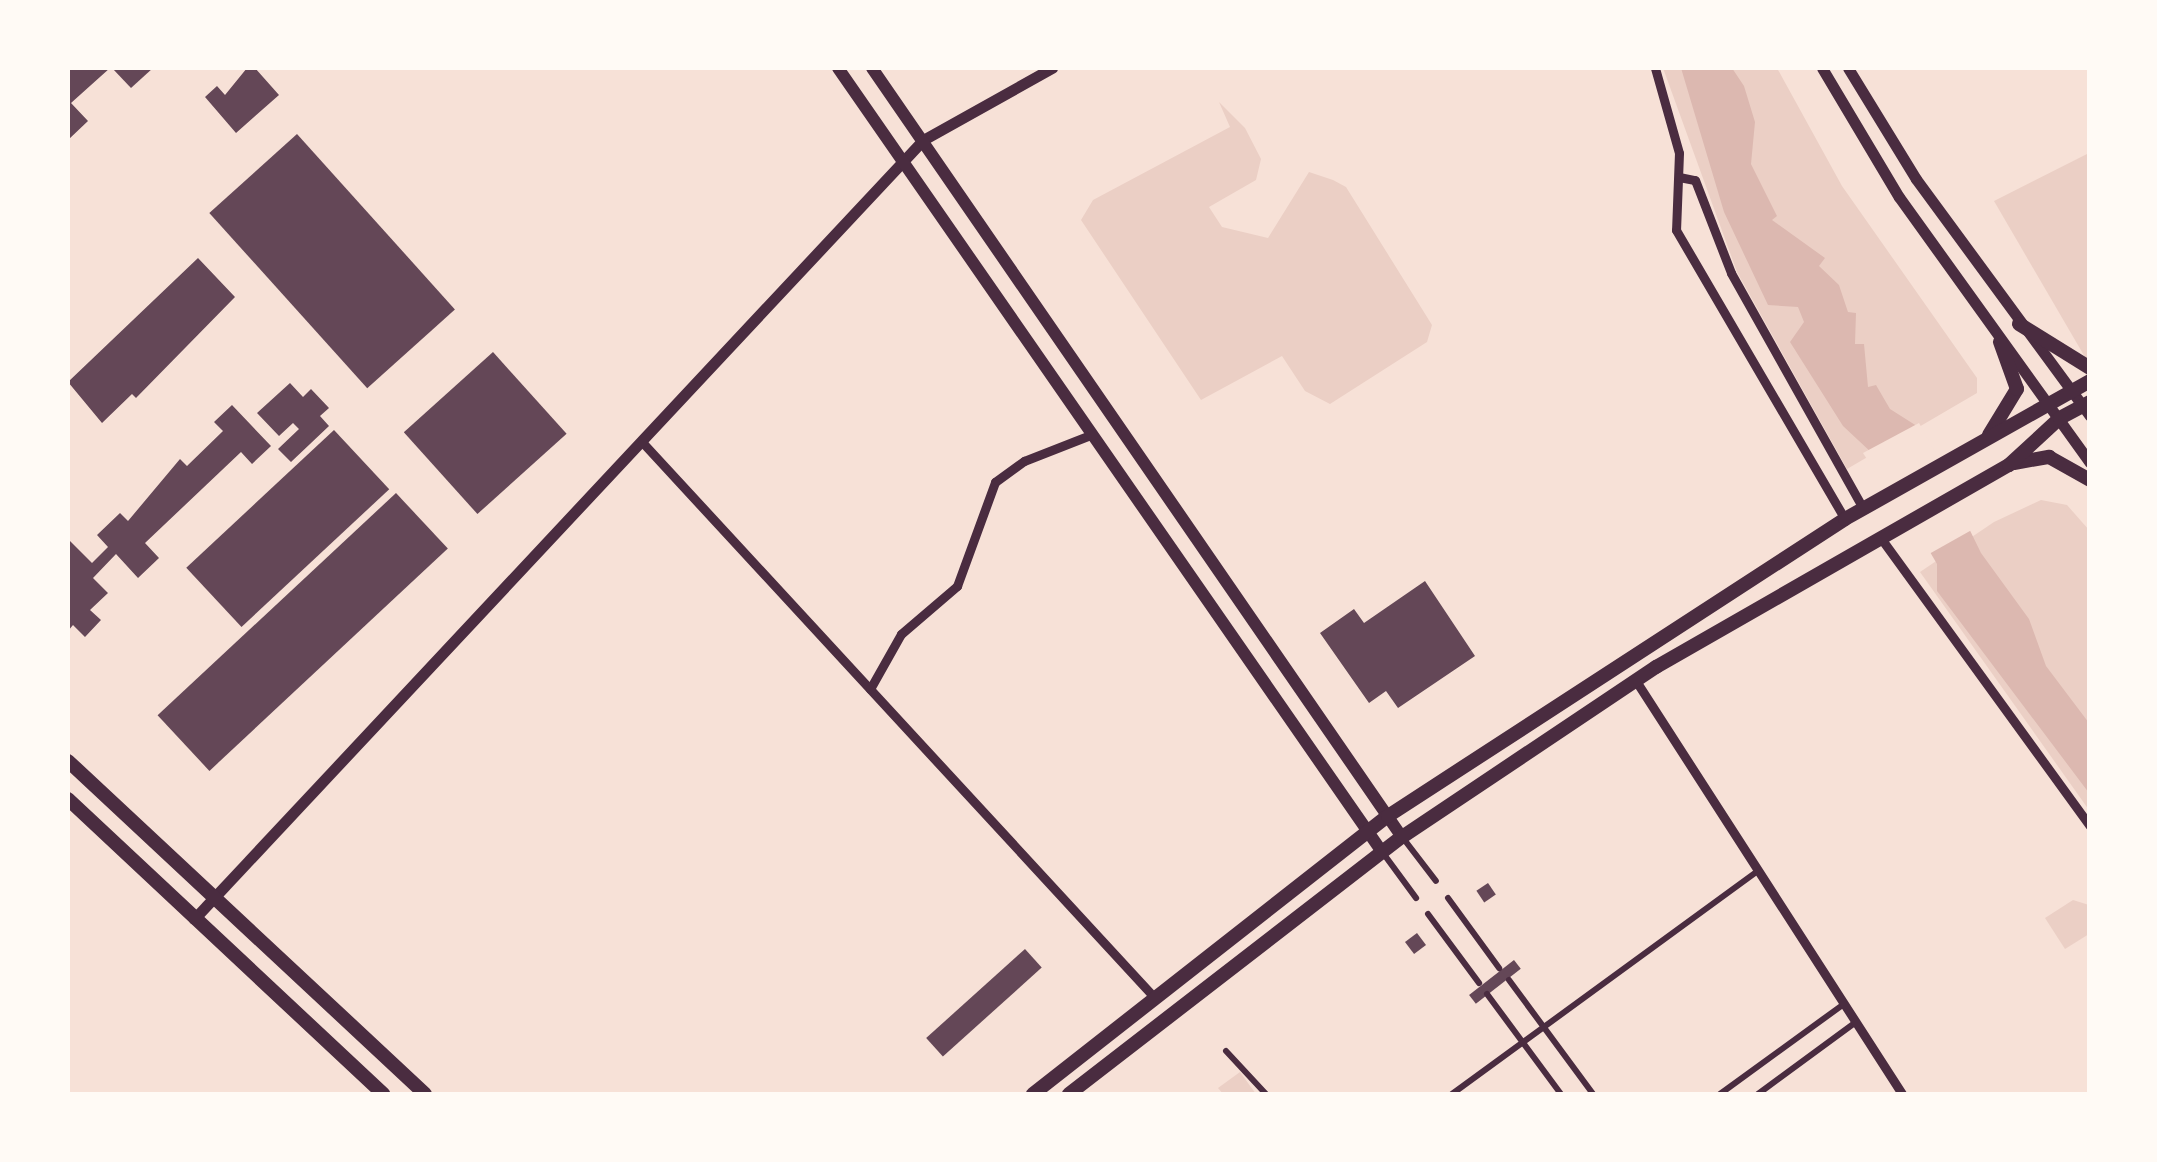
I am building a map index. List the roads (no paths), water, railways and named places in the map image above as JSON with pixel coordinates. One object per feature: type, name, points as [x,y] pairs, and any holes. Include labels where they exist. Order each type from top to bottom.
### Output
[{"type":"main road","points":[[838,68],[1382,852]]},
{"type":"main road","points":[[872,68],[1402,837]]},
{"type":"main road","points":[[2019,324],[2090,368]]},
{"type":"main road","points":[[1983,442],[2016,389],[2000,342]]},
{"type":"main road","points":[[1033,1094],[1388,816],[1845,519],[2090,381]]},
{"type":"main road","points":[[1068,1094],[1402,837],[1636,680],[2009,465],[2060,418],[2087,408]]},
{"type":"main road","points":[[2009,465],[2049,456],[2090,480]]},
{"type":"main road","points":[[68,761],[425,1094]]},
{"type":"main road","points":[[68,800],[383,1094]]},
{"type":"street","points":[[194,919],[643,443],[922,140],[1052,68]]},
{"type":"street","points":[[1655,68],[1676,134],[1676,230],[1845,519]]},
{"type":"street","points":[[1822,68],[1900,197],[2000,342],[2090,462]]},
{"type":"street","points":[[1848,68],[1916,179],[2019,324],[2087,408]]},
{"type":"street","points":[[1679,177],[1695,180],[1731,273],[1863,508]]},
{"type":"street","points":[[870,689],[901,634],[958,586],[995,482],[1024,460],[1092,434]]},
{"type":"street","points":[[643,443],[1155,998]]},
{"type":"street","points":[[1880,537],[2090,826]]},
{"type":"street","points":[[1636,680],[1902,1094]]},
{"type":"street","points":[[1402,837],[1436,881]]},
{"type":"street","points":[[1382,852],[1416,898]]},
{"type":"street","points":[[1452,1094],[1758,870]]},
{"type":"street","points":[[1448,898],[1500,968]]},
{"type":"street","points":[[1428,914],[1479,983]]},
{"type":"street","points":[[1508,980],[1593,1094]]},
{"type":"street","points":[[1487,994],[1561,1094]]},
{"type":"street","points":[[1720,1094],[1844,1004]]},
{"type":"street","points":[[1758,1094],[1856,1022]]},
{"type":"street","points":[[1226,1052],[1266,1094]]}]
